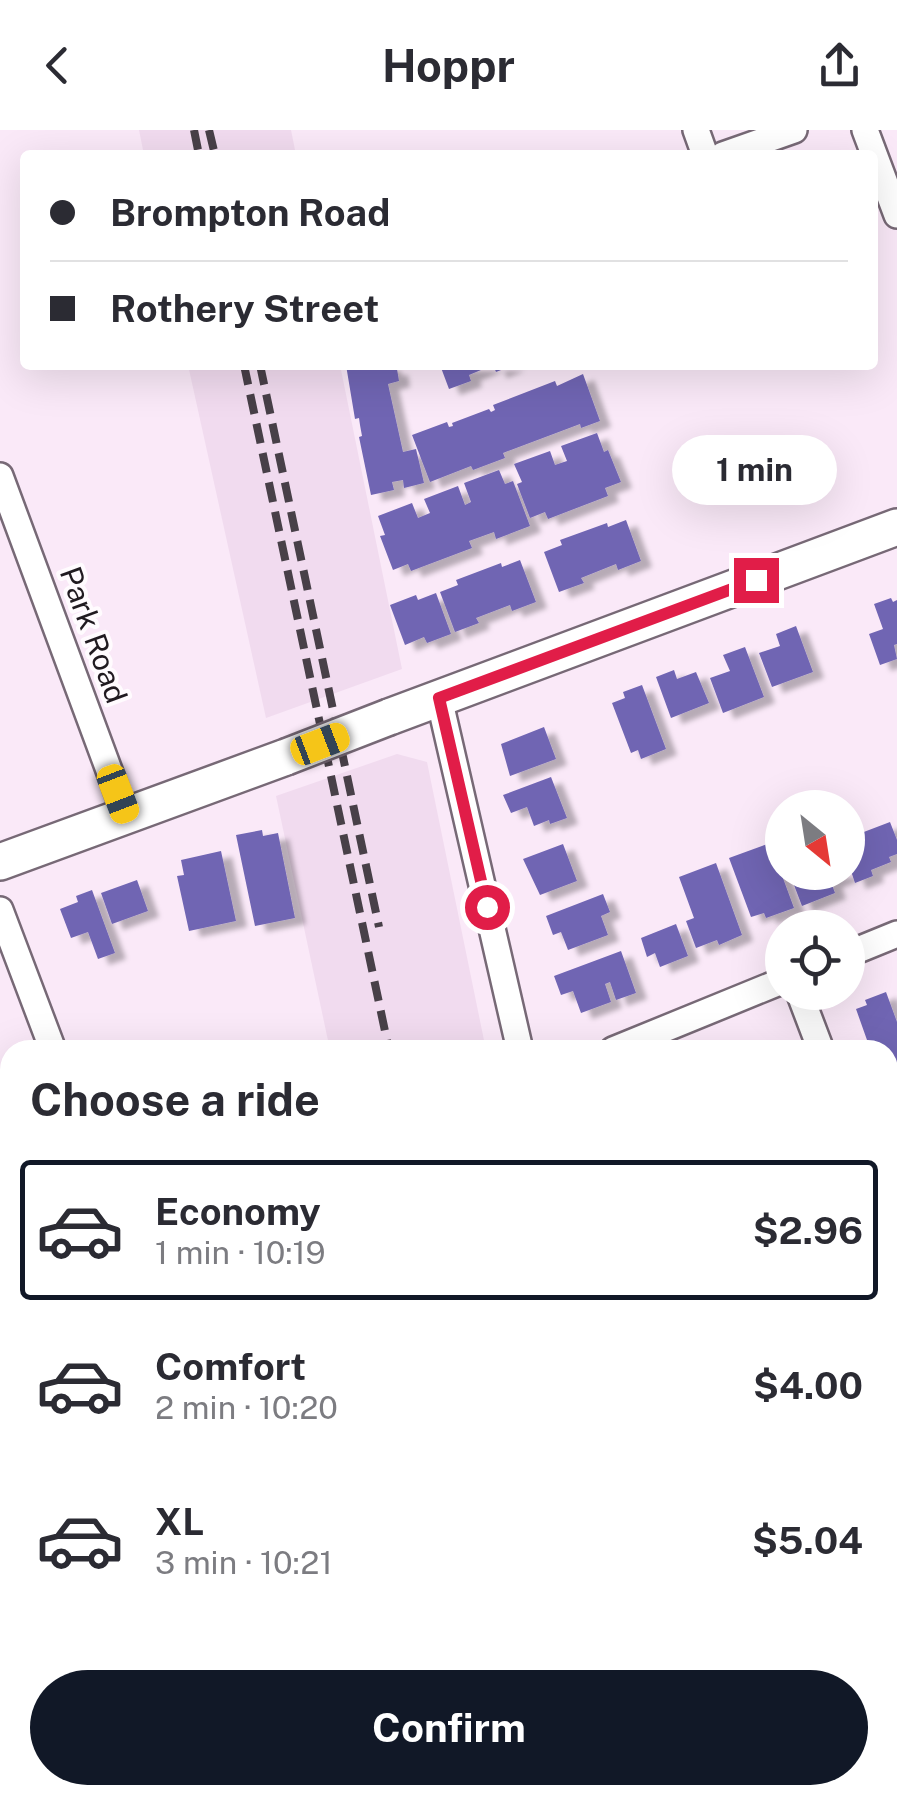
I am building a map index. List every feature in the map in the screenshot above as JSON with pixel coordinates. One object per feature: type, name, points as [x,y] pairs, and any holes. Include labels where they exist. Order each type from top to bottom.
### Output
[{"type":"main road","points":[[0,862],[897,527]]},
{"type":"street","points":[[736,150],[794,130]]},
{"type":"street","points":[[878,165],[897,215]]},
{"type":"street","name":"Park Road","points":[[0,476],[126,816]]},
{"type":"street","points":[[439,698],[518,1040]]},
{"type":"street","points":[[0,910],[49,1040]]},
{"type":"street","points":[[865,947],[897,934]]},
{"type":"street","points":[[637,1040],[765,988]]},
{"type":"street","points":[[806,1010],[816,1040]]},
{"type":"shaded area","points":[[139,130],[291,130],[295,150],[143,150]]},
{"type":"shaded area","points":[[189,370],[341,370],[402,669],[266,718]]},
{"type":"shaded area","points":[[397,754],[427,762],[484,1040],[328,1040],[276,796]]},
{"type":"building","points":[[347,370],[397,370],[399,381],[388,384],[403,452],[416,449],[424,483],[404,488],[403,480],[392,482],[394,490],[371,495],[359,418],[355,419]]},
{"type":"building","points":[[442,370],[481,370],[469,375],[471,381],[449,389]]},
{"type":"building","points":[[583,374],[600,421],[581,428],[580,424],[503,453],[505,458],[430,482],[412,435],[447,422],[449,427],[453,426],[452,423],[495,410],[493,405]]},
{"type":"building","points":[[597,433],[621,482],[605,488],[608,496],[548,519],[545,512],[530,518],[514,464],[550,451],[555,465],[567,461],[561,446]]},
{"type":"building","points":[[499,470],[505,484],[513,481],[530,526],[496,539],[494,532],[469,541],[472,548],[411,571],[408,564],[393,570],[380,536],[385,535],[378,516],[412,503],[418,518],[430,513],[424,499],[458,486],[465,505],[471,502],[464,483]]},
{"type":"building","points":[[626,520],[641,561],[618,570],[616,564],[559,592],[544,552],[562,545],[560,540]]},
{"type":"building","points":[[520,560],[536,602],[512,611],[510,605],[476,618],[479,623],[455,632],[440,592],[458,585],[456,580]]},
{"type":"building","points":[[436,593],[451,634],[427,643],[424,637],[405,645],[390,605],[416,595],[418,600]]},
{"type":"building","points":[[891,598],[893,602],[897,600],[897,659],[880,665],[869,634],[883,629],[874,604]]},
{"type":"building","points":[[796,626],[813,672],[772,687],[759,653],[780,646],[776,634]]},
{"type":"building","points":[[745,647],[764,697],[723,713],[710,678],[730,671],[723,655]]},
{"type":"building","points":[[674,670],[677,679],[696,672],[709,703],[671,718],[656,677]]},
{"type":"building","points":[[642,685],[666,749],[641,759],[638,750],[631,753],[612,703],[625,698],[623,692]]},
{"type":"building","points":[[544,727],[556,759],[510,776],[501,744]]},
{"type":"building","points":[[551,777],[567,818],[534,826],[527,807],[511,813],[503,795]]},
{"type":"building","points":[[890,822],[897,854],[889,857],[891,862],[871,870],[873,876],[865,879],[865,832]]},
{"type":"building","points":[[262,830],[263,836],[278,833],[295,918],[255,926],[236,835]]},
{"type":"building","points":[[563,844],[577,881],[540,895],[523,859]]},
{"type":"building","points":[[765,845],[765,890],[787,890],[794,908],[765,910],[765,916],[751,917],[729,858]]},
{"type":"building","points":[[221,851],[236,921],[189,931],[177,876],[184,875],[181,860]]},
{"type":"building","points":[[716,863],[742,935],[719,945],[717,940],[696,948],[686,921],[694,918],[679,877]]},
{"type":"building","points":[[137,880],[148,911],[112,924],[101,893]]},
{"type":"building","points":[[92,890],[115,953],[98,959],[88,932],[71,938],[60,909],[78,902],[76,896]]},
{"type":"building","points":[[796,890],[834,890],[835,893],[802,906]]},
{"type":"building","points":[[603,894],[610,912],[601,916],[608,935],[568,950],[561,932],[553,935],[546,916]]},
{"type":"building","points":[[676,924],[688,956],[660,967],[655,953],[647,957],[641,938]]},
{"type":"building","points":[[621,951],[636,993],[616,1000],[610,982],[605,984],[611,1002],[581,1013],[573,991],[561,995],[554,976]]},
{"type":"building","points":[[886,992],[897,1022],[897,1040],[867,1040],[856,1010],[865,1010],[865,1000]]},
{"type":"railway","points":[[194,130],[198,150]]},
{"type":"railway","points":[[209,130],[214,150]]},
{"type":"railway","points":[[245,370],[387,1040]]},
{"type":"railway","points":[[261,370],[379,927]]},
{"type":"route","points":[[487,907],[439,698],[756,580]]}]
